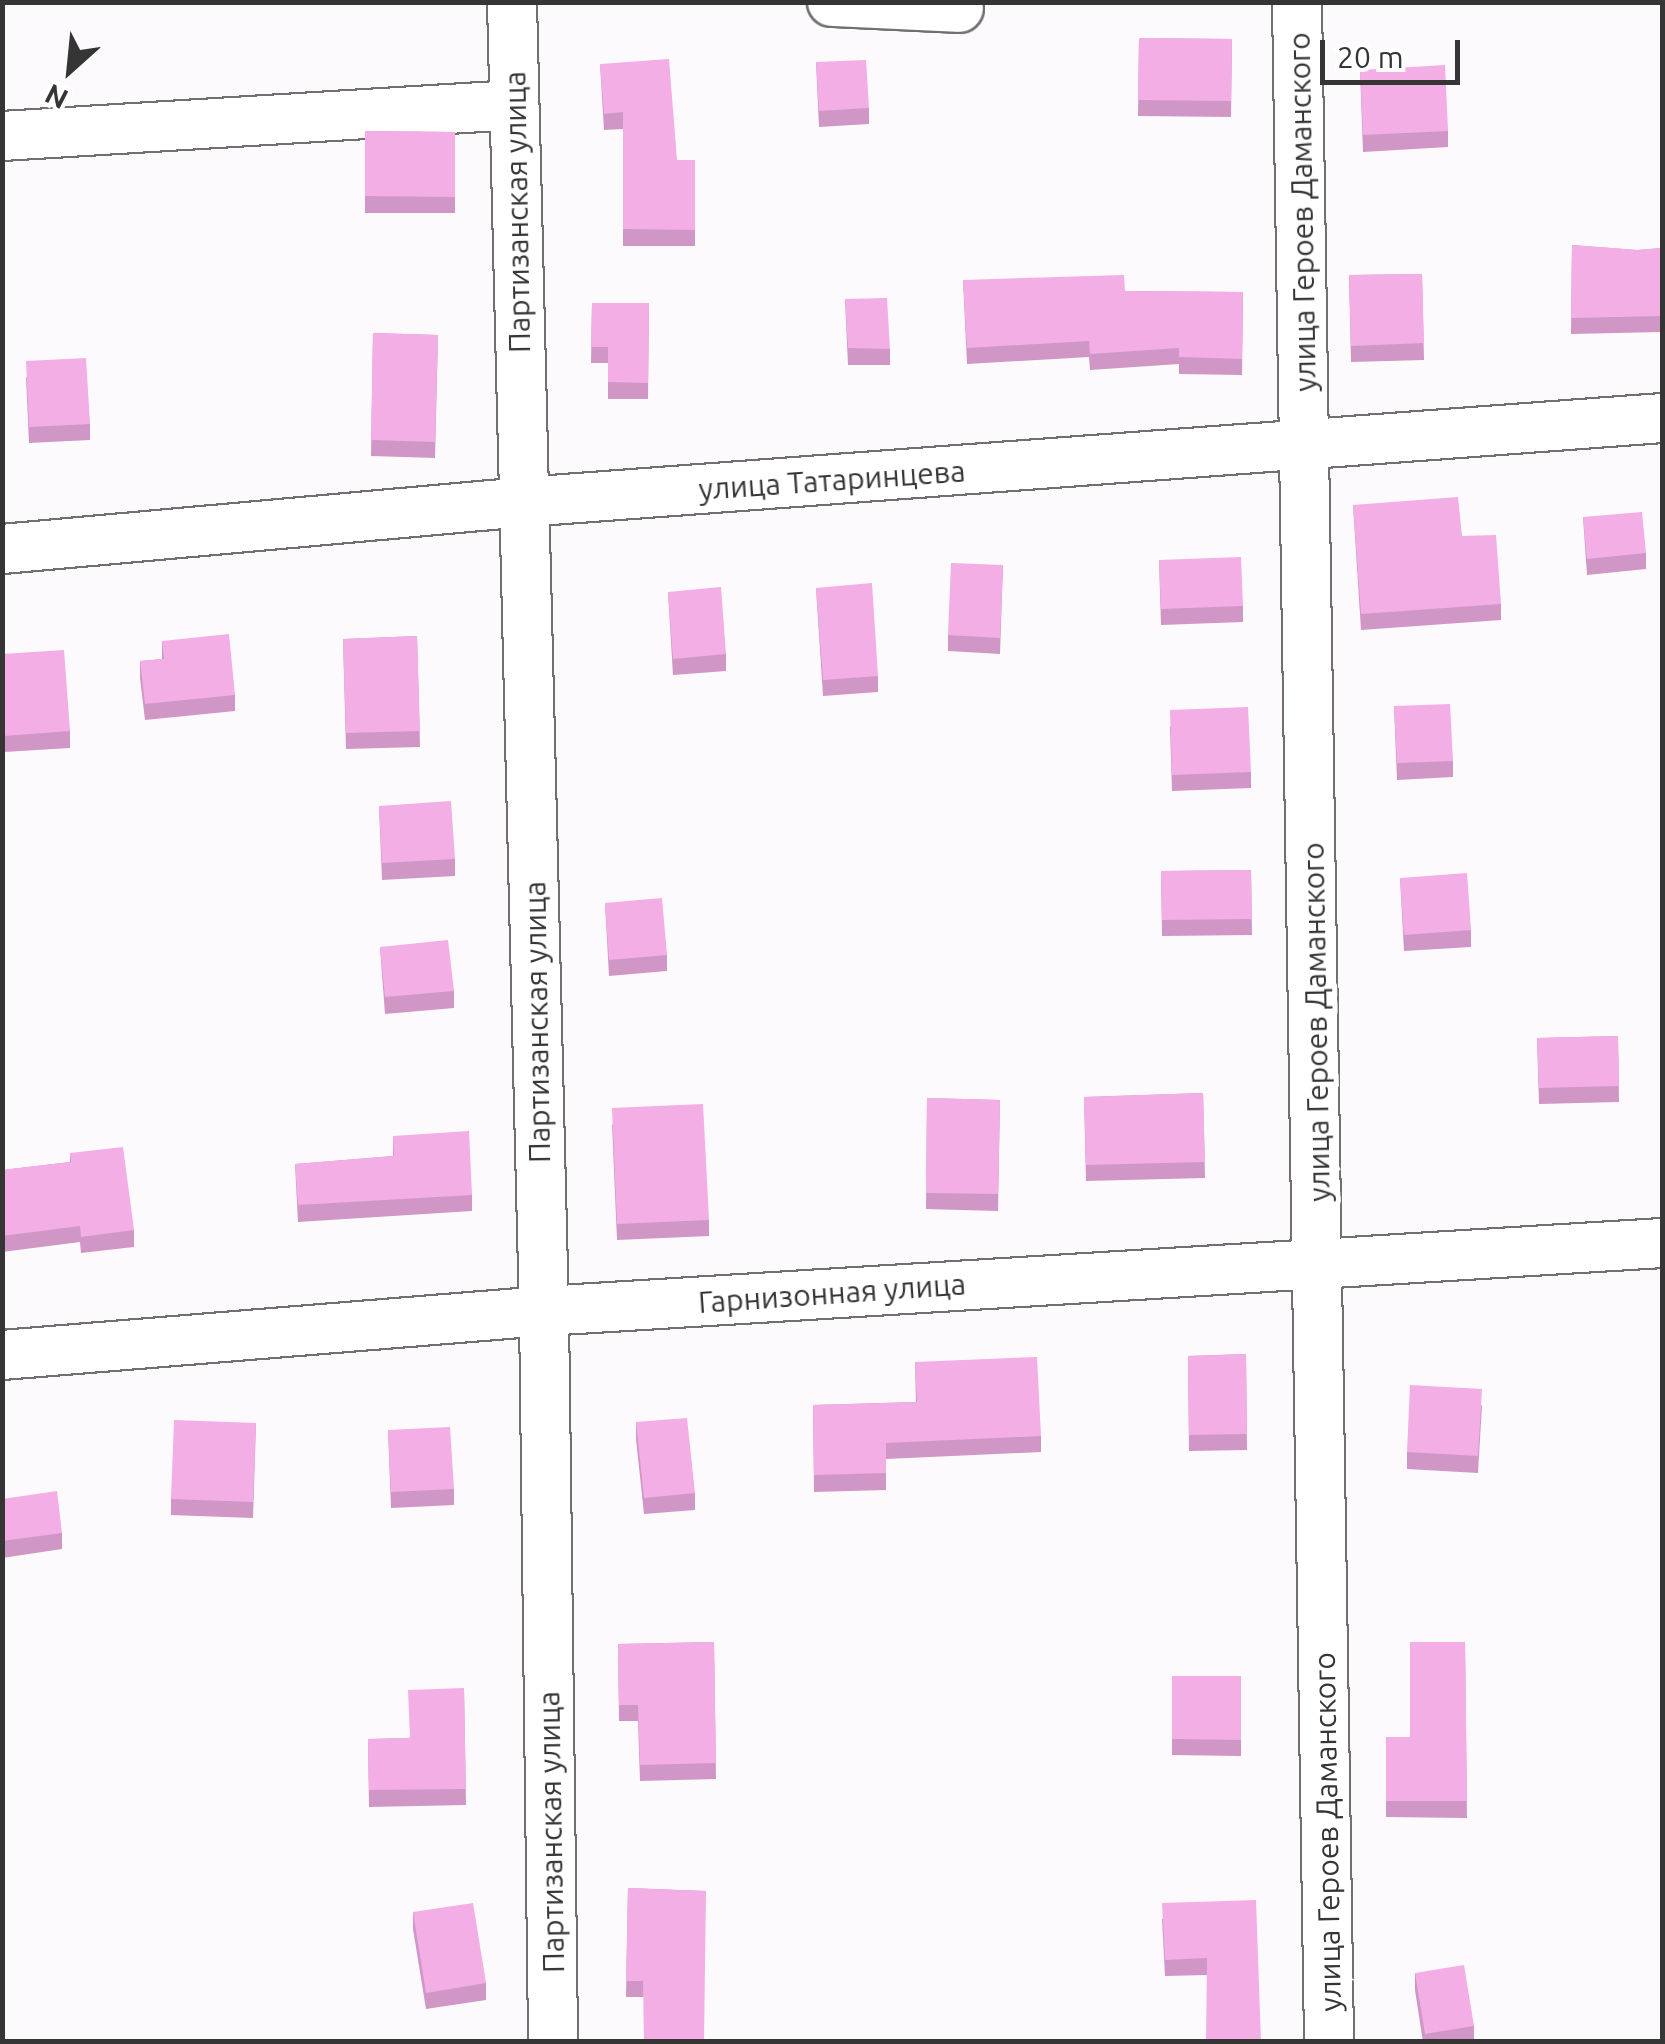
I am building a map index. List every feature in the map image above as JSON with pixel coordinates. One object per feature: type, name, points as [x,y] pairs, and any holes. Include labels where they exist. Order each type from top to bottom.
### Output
[{"type":"street","name":"Партизанская улица","points":[[512,2],[544,1311],[553,2042]]},
{"type":"street","points":[[832,2],[959,8]]},
{"type":"street","name":"улица Героев Даманского","points":[[1297,2],[1308,448],[1329,2042]]},
{"type":"street","points":[[2,136],[514,105]]},
{"type":"street","name":"улица Татаринцева","points":[[2,550],[524,502],[1308,448],[1662,418]]},
{"type":"street","name":"Гарнизонная улица","points":[[2,1354],[544,1311],[1662,1243]]},
{"type":"building","points":[[1139,38],[1232,39],[1231,101],[1138,100]]},
{"type":"building","points":[[669,59],[677,160],[695,160],[695,230],[623,229],[623,112],[604,114],[600,64]]},
{"type":"building","points":[[866,60],[869,108],[819,111],[816,62]]},
{"type":"building","points":[[1445,65],[1448,131],[1363,135],[1360,70]]},
{"type":"building","points":[[365,131],[455,132],[455,197],[365,196]]},
{"type":"building","points":[[1572,245],[1662,248],[1662,316],[1571,318]]},
{"type":"building","points":[[1422,274],[1424,343],[1351,346],[1349,275]]},
{"type":"building","points":[[1124,275],[1125,291],[1243,292],[1242,359],[1179,357],[1179,348],[1090,354],[1089,341],[967,348],[963,280]]},
{"type":"building","points":[[887,298],[890,349],[848,348],[845,299]]},
{"type":"building","points":[[592,303],[649,303],[648,383],[608,382],[608,347],[591,347]]},
{"type":"building","points":[[373,333],[438,335],[435,442],[371,440]]},
{"type":"building","points":[[86,358],[90,424],[29,427],[26,361]]},
{"type":"building","points":[[1458,497],[1462,536],[1496,535],[1501,604],[1361,614],[1353,505]]},
{"type":"building","points":[[1642,512],[1646,553],[1587,559],[1583,517]]},
{"type":"building","points":[[1241,557],[1243,606],[1161,609],[1159,560]]},
{"type":"building","points":[[951,563],[1003,565],[1000,638],[948,635]]},
{"type":"building","points":[[872,583],[878,676],[823,680],[816,588]]},
{"type":"building","points":[[721,587],[726,654],[673,659],[668,592]]},
{"type":"building","points":[[229,634],[235,695],[145,704],[140,661],[164,659],[162,641]]},
{"type":"building","points":[[417,636],[420,731],[346,733],[343,639]]},
{"type":"building","points":[[64,650],[70,731],[4,736],[2,654]]},
{"type":"building","points":[[1450,704],[1453,761],[1397,763],[1394,706]]},
{"type":"building","points":[[1248,707],[1251,772],[1172,775],[1170,710]]},
{"type":"building","points":[[451,801],[455,859],[382,863],[379,806]]},
{"type":"building","points":[[1251,870],[1252,919],[1162,920],[1161,871]]},
{"type":"building","points":[[1467,873],[1471,930],[1404,935],[1400,878]]},
{"type":"building","points":[[662,898],[667,955],[609,960],[605,903]]},
{"type":"building","points":[[448,940],[454,991],[385,997],[380,947]]},
{"type":"building","points":[[1618,1036],[1619,1086],[1539,1088],[1537,1038]]},
{"type":"building","points":[[1203,1093],[1205,1162],[1086,1165],[1084,1097]]},
{"type":"building","points":[[927,1098],[1000,1100],[998,1194],[926,1193]]},
{"type":"building","points":[[703,1104],[709,1220],[617,1224],[612,1108]]},
{"type":"building","points":[[469,1131],[472,1195],[298,1205],[295,1164],[394,1156],[393,1136]]},
{"type":"building","points":[[123,1147],[134,1230],[81,1237],[80,1226],[2,1236],[2,1170],[71,1162],[70,1153]]},
{"type":"building","points":[[1246,1354],[1247,1434],[1189,1435],[1188,1356]]},
{"type":"building","points":[[1037,1357],[1041,1436],[886,1443],[886,1473],[814,1475],[813,1405],[917,1402],[915,1362]]},
{"type":"building","points":[[1410,1385],[1482,1389],[1478,1456],[1407,1452]]},
{"type":"building","points":[[687,1418],[695,1493],[644,1498],[636,1422]]},
{"type":"building","points":[[174,1420],[256,1423],[253,1502],[171,1499]]},
{"type":"building","points":[[450,1427],[454,1489],[391,1492],[388,1430]]},
{"type":"building","points":[[57,1491],[62,1533],[2,1541],[2,1499]]},
{"type":"building","points":[[714,1642],[716,1763],[640,1765],[638,1705],[619,1705],[618,1644]]},
{"type":"building","points":[[1410,1642],[1465,1642],[1467,1801],[1386,1801],[1386,1737],[1410,1737]]},
{"type":"building","points":[[1172,1676],[1241,1676],[1241,1740],[1172,1739]]},
{"type":"building","points":[[464,1688],[466,1789],[369,1790],[368,1739],[410,1738],[408,1690]]},
{"type":"building","points":[[628,1888],[706,1891],[704,2042],[644,2042],[643,1981],[626,1981]]},
{"type":"building","points":[[1256,1900],[1261,2042],[1206,2042],[1207,1958],[1165,1960],[1162,1903]]},
{"type":"building","points":[[473,1903],[486,1983],[426,1993],[413,1912]]},
{"type":"building","points":[[1464,1965],[1474,2026],[1425,2034],[1415,1973]]}]
